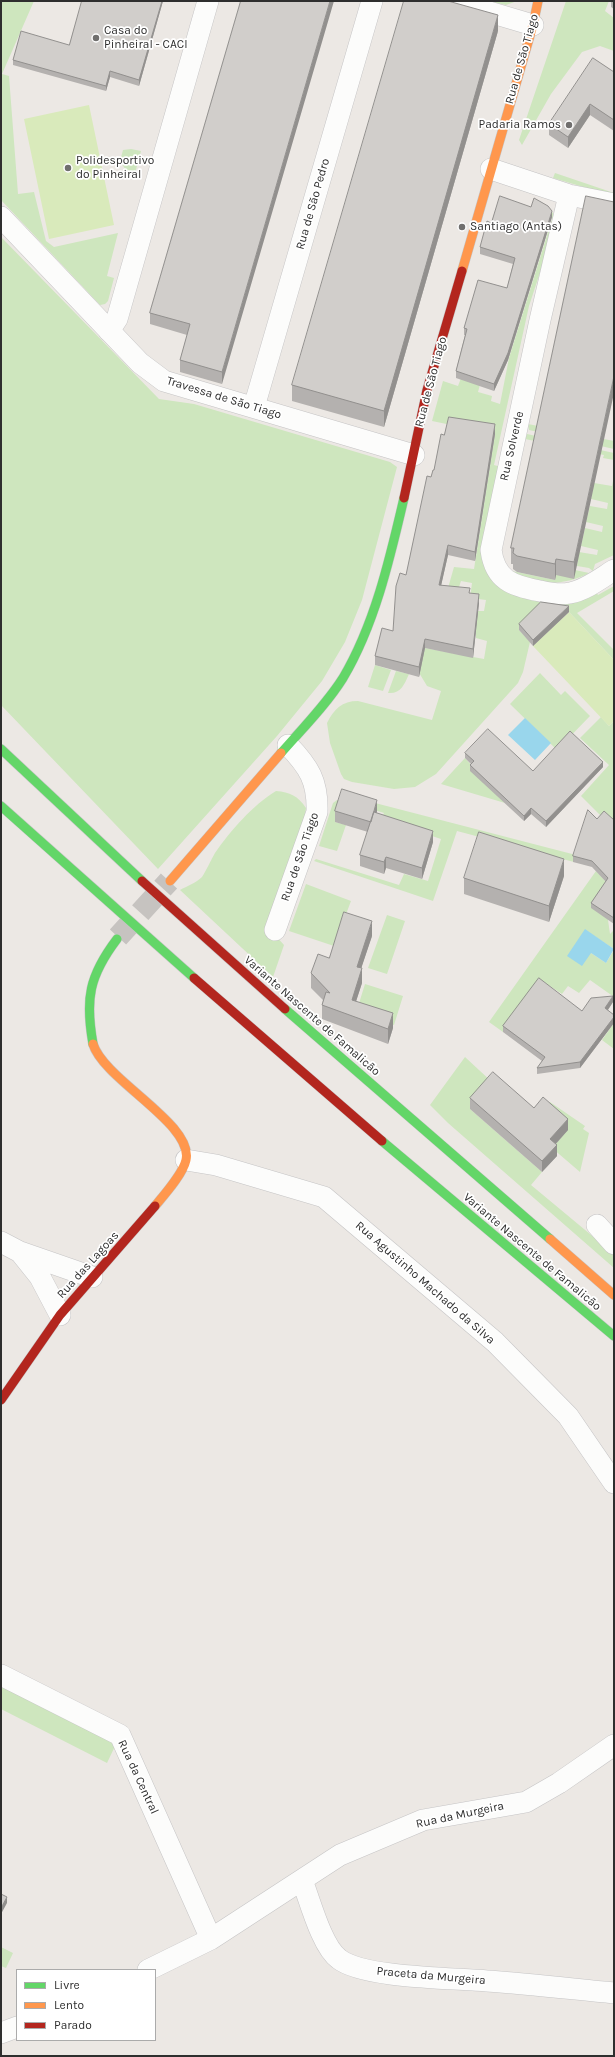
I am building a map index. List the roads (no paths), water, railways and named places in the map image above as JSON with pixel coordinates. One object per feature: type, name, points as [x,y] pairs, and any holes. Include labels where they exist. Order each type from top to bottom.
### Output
[{"type":"main road","name":"Rua de São Tiago","points":[[170,880],[320,708],[349,666],[385,568],[414,455],[426,396],[533,25],[538,1]]},
{"type":"main road","name":"Variante Nascente de Famalicão","points":[[1,749],[146,885],[334,1052],[614,1295]]},
{"type":"main road","name":"Variante Nascente de Famalicão","points":[[1,806],[140,931],[300,1070],[494,1237],[614,1336]]},
{"type":"main road","points":[[116,939],[102,959],[89,996],[89,1021],[94,1046],[106,1065],[130,1089],[166,1118],[185,1153]]},
{"type":"main road","name":"Rua das Lagoas","points":[[1,1400],[60,1315],[92,1277],[127,1240],[173,1184],[185,1153]]},
{"type":"street","points":[[109,331],[117,319],[208,1]]},
{"type":"street","name":"Rua de São Pedro","points":[[254,407],[372,1]]},
{"type":"street","points":[[452,1],[533,25]]},
{"type":"street","points":[[491,169],[569,195],[614,204]]},
{"type":"street","name":"Rua Solverde","points":[[569,195],[540,320],[491,550],[493,563],[500,574],[510,584],[550,593],[570,593],[586,587],[614,570]]},
{"type":"street","name":"Travessa de São Tiago","points":[[1,218],[140,363],[164,381],[414,455]]},
{"type":"street","name":"Rua de São Tiago","points":[[275,930],[317,812],[317,795],[314,780],[299,757],[288,745]]},
{"type":"street","name":"Rua Agustinho Machado da Silva","points":[[185,1153],[216,1165],[324,1197],[495,1342],[568,1416],[614,1483]]},
{"type":"street","points":[[597,1225],[614,1244]]},
{"type":"street","points":[[1,1242],[20,1252],[92,1277]]},
{"type":"street","points":[[20,1252],[40,1277],[60,1315]]},
{"type":"street","name":"Rua da Central","points":[[1,1675],[120,1735],[211,1939]]},
{"type":"street","name":"Rua da Murgeira","points":[[150,1969],[211,1939],[340,1855],[423,1820],[526,1802],[559,1784],[614,1745]]},
{"type":"street","name":"Praceta da Murgeira","points":[[302,1880],[324,1939],[338,1959],[355,1968],[399,1975],[487,1980],[614,1992]]},
{"type":"street","points":[[1,2033],[16,2027]]},
{"type":"water","points":[[525,718],[551,743],[535,760],[508,735]]},
{"type":"water","points":[[585,929],[614,949],[606,963],[591,953],[582,966],[567,956]]},
{"type":"tunnel","points":[[118,937],[169,881]]},
{"type":"place","name":"Casa do Pinheiral - CACI","points":[[96,38]]},
{"type":"place","name":"Padaria Ramos","points":[[569,125]]},
{"type":"place","name":"Polidesportivo do Pinheiral","points":[[68,168]]},
{"type":"place","name":"Santiago (Antas)","points":[[462,227]]}]
